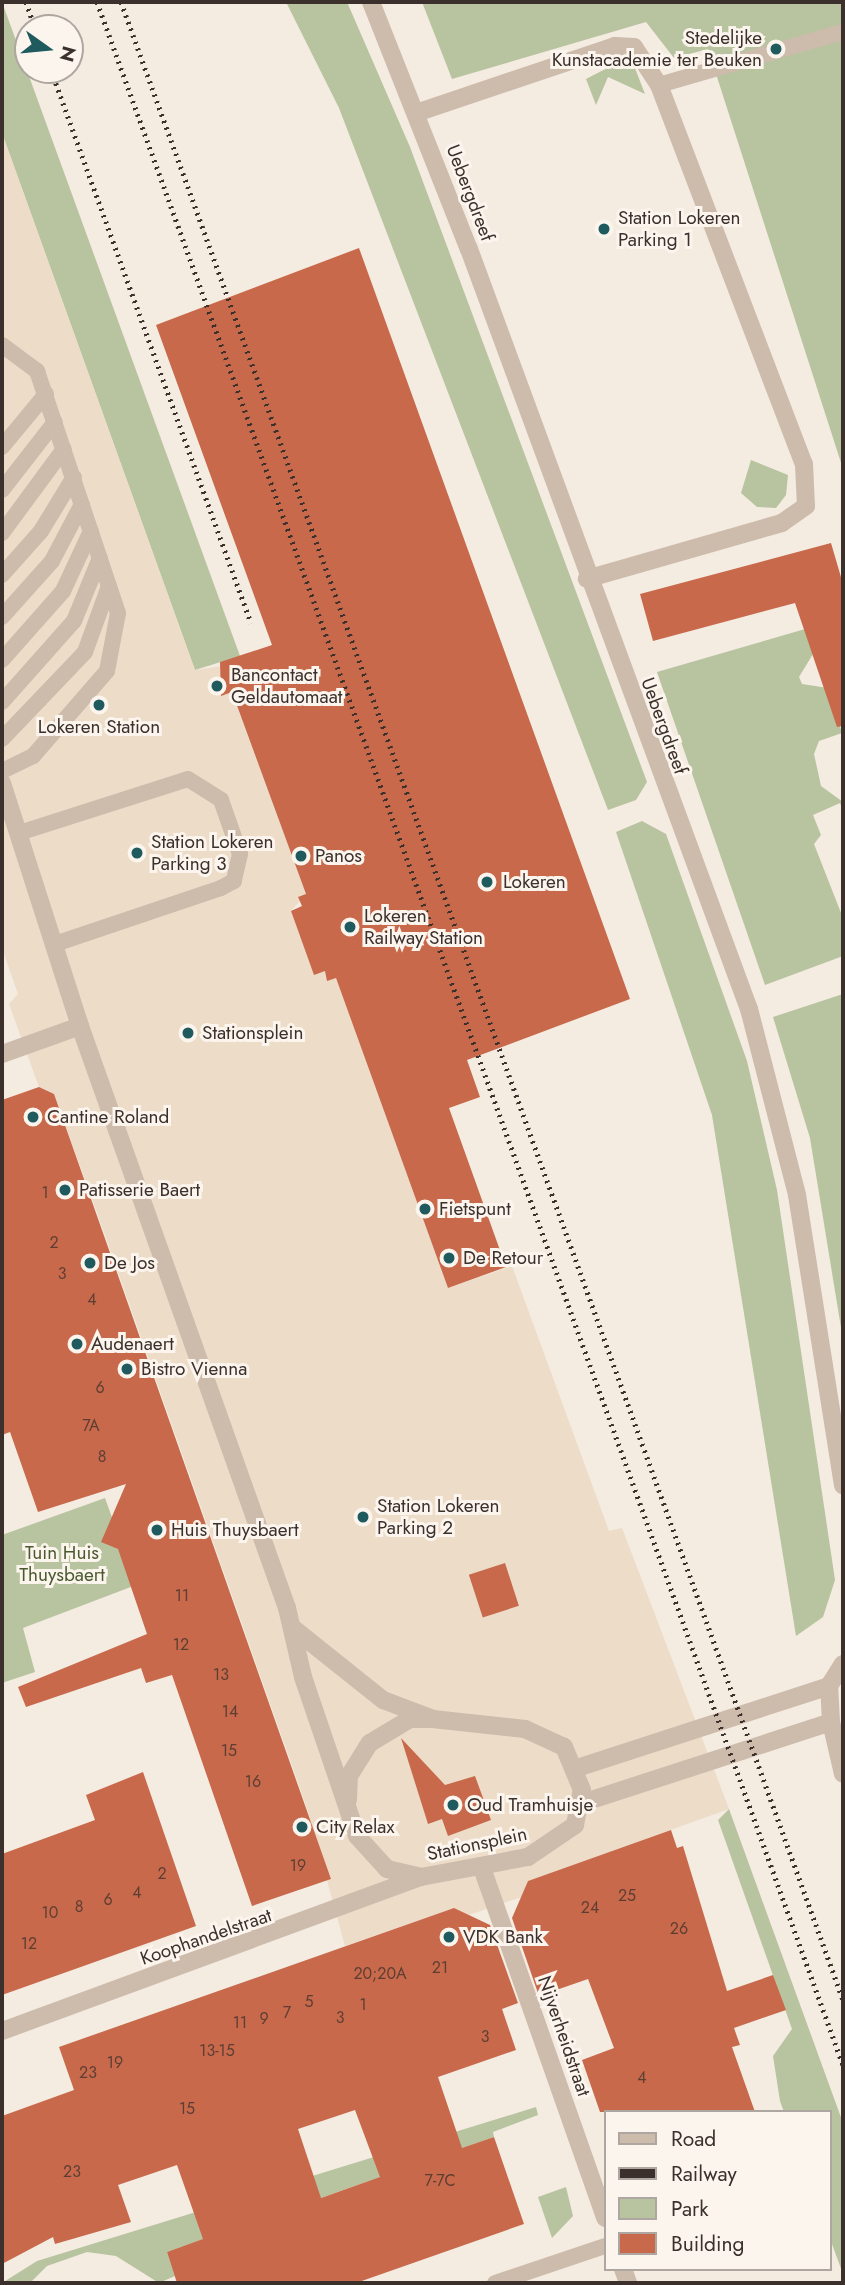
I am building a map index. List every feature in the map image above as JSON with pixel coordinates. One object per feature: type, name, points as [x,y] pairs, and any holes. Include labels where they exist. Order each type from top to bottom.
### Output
[{"type":"street","name":"Uebergdreef","points":[[371,2],[416,113],[749,1009],[776,1101],[843,1485]]},
{"type":"street","points":[[416,113],[615,46],[634,47],[659,85],[804,464],[806,506],[782,523],[587,579]]},
{"type":"street","name":"Stationsplein","points":[[2,783],[80,1026],[294,1629],[303,1677],[347,1810],[375,1861],[421,1877],[482,1868],[528,1857],[561,1839],[582,1804]]},
{"type":"street","points":[[2,1054],[80,1026]]},
{"type":"street","points":[[294,1629],[383,1700],[433,1718],[547,1736],[577,1768],[582,1804],[831,1722]]},
{"type":"street","points":[[843,1664],[830,1686],[831,1722],[843,1774]]},
{"type":"street","points":[[577,1768],[830,1686]]},
{"type":"street","points":[[347,1810],[359,1754],[410,1719],[433,1718]]},
{"type":"street","name":"Nijverheidstraat","points":[[482,1868],[604,2215]]},
{"type":"street","name":"Koophandelstraat","points":[[2,2031],[421,1877]]},
{"type":"lane","points":[[659,85],[843,32]]},
{"type":"lane","points":[[2,345],[37,371],[118,613],[107,671],[33,756],[2,771]]},
{"type":"lane","points":[[2,447],[46,394]]},
{"type":"lane","points":[[2,490],[55,422]]},
{"type":"lane","points":[[2,533],[64,449]]},
{"type":"lane","points":[[2,575],[41,531],[74,477]]},
{"type":"lane","points":[[2,617],[52,561],[82,504]]},
{"type":"lane","points":[[2,660],[63,591],[91,531]]},
{"type":"lane","points":[[2,702],[74,621],[100,558]]},
{"type":"lane","points":[[2,739],[85,652],[109,586]]},
{"type":"lane","points":[[19,833],[188,779],[221,800],[240,853],[234,881],[221,888],[55,944]]},
{"type":"lane","points":[[495,2283],[604,2246]]},
{"type":"green space","points":[[2,2],[14,35],[14,84],[32,84],[240,656],[195,670],[2,133]]},
{"type":"green space","points":[[286,2],[347,2],[410,147],[647,782],[636,800],[608,810],[339,108]]},
{"type":"green space","points":[[422,2],[843,2],[843,469],[708,49],[674,58],[646,22],[452,79]]},
{"type":"green space","points":[[621,61],[633,63],[645,94],[608,77],[596,105],[586,79]]},
{"type":"green space","points":[[751,460],[788,475],[786,495],[776,508],[757,507],[741,493]]},
{"type":"green space","points":[[843,618],[843,645],[813,654],[799,677],[802,684],[828,688],[842,733],[819,741],[814,754],[821,786],[843,802],[843,810],[840,803],[813,815],[821,835],[814,844],[843,918],[843,956],[765,985],[657,672]]},
{"type":"green space","points":[[642,821],[666,834],[747,1061],[777,1190],[835,1580],[823,1617],[796,1636],[712,1115],[616,832]]},
{"type":"green space","points":[[843,994],[843,1340],[810,1138],[773,1017]]},
{"type":"green space","name":"Tuin Huis Thuysbaert","points":[[105,1498],[114,1523],[105,1534],[108,1545],[123,1546],[136,1585],[23,1628],[35,1672],[2,1683],[2,1535]]},
{"type":"green space","points":[[729,1809],[843,2123],[843,2274],[831,2241],[831,2110],[783,2110],[773,2056],[792,2029],[718,1820]]},
{"type":"green space","points":[[536,2107],[538,2115],[493,2132],[494,2137],[167,2252],[175,2276],[159,2283],[116,2256],[87,2252],[47,2266],[30,2283],[2,2283],[37,2261]]},
{"type":"green space","points":[[566,2187],[573,2216],[552,2238],[538,2197]]},
{"type":"shaded area","name":"Stationsplein","points":[[2,133],[195,670],[222,666],[306,894],[291,911],[314,974],[325,971],[336,978],[448,1288],[512,1266],[609,1531],[622,1528],[729,1809],[528,1881],[524,1896],[469,1915],[454,1908],[345,1946],[308,1811],[105,1235],[54,1094],[39,1087],[9,1004],[18,994],[2,948]]},
{"type":"building","points":[[359,248],[630,999],[467,1060],[480,1097],[449,1108],[506,1267],[448,1288],[336,978],[327,981],[325,971],[314,975],[291,911],[302,906],[298,897],[306,894],[232,692],[221,696],[220,662],[272,645],[156,325]]},
{"type":"building","points":[[831,543],[843,584],[843,726],[837,727],[795,603],[653,641],[640,594]]},
{"type":"building","points":[[39,1087],[54,1094],[331,1879],[252,1906],[172,1675],[146,1683],[141,1668],[26,1707],[18,1687],[147,1634],[118,1549],[101,1542],[126,1484],[38,1512],[10,1432],[2,1435],[2,1100]]},
{"type":"building","points":[[505,1563],[519,1606],[483,1618],[469,1575]]},
{"type":"building","name":"Oud Tramhuisje","points":[[401,1738],[445,1785],[475,1776],[491,1820],[448,1836],[442,1819],[428,1824]]},
{"type":"building","points":[[143,1772],[196,1926],[2,1995],[2,1854],[95,1820],[86,1795]]},
{"type":"building","points":[[671,1830],[677,1848],[683,1846],[727,1991],[773,1975],[786,2010],[734,2028],[740,2045],[732,2047],[754,2110],[600,2112],[582,2060],[614,2048],[588,1979],[539,1996],[512,1918],[528,1881]]},
{"type":"building","points":[[454,1908],[490,1925],[518,2003],[502,2009],[516,2050],[438,2077],[462,2148],[494,2137],[524,2224],[356,2283],[177,2283],[167,2252],[203,2239],[177,2165],[118,2185],[131,2222],[55,2244],[53,2237],[2,2264],[2,2116],[74,2090],[59,2047]],"holes":[[[355,2110],[380,2177],[321,2198],[298,2129]]]},
{"type":"railway","points":[[26,2],[30,14]]},
{"type":"railway","points":[[97,2],[843,2065]]},
{"type":"railway","points":[[121,2],[843,2000]]},
{"type":"railway","points":[[56,84],[251,623]]},
{"type":"place","name":"Stedelijke Kunstacademie ter Beuken","points":[[776,49]]},
{"type":"place","name":"Station Lokeren Parking 1","points":[[604,229]]},
{"type":"place","name":"Bancontact Geldautomaat","points":[[217,686]]},
{"type":"place","name":"Lokeren Station","points":[[99,705]]},
{"type":"place","name":"Station Lokeren Parking 3","points":[[137,853]]},
{"type":"place","name":"Panos","points":[[301,856]]},
{"type":"place","name":"Lokeren","points":[[487,882]]},
{"type":"place","name":"Lokeren Railway Station","points":[[350,927]]},
{"type":"place","name":"Stationsplein","points":[[188,1033]]},
{"type":"place","name":"Cantine Roland","points":[[33,1117]]},
{"type":"place","name":"Patisserie Baert","points":[[65,1190]]},
{"type":"place","name":"Fietspunt","points":[[425,1209]]},
{"type":"place","name":"De Retour","points":[[449,1258]]},
{"type":"place","name":"De Jos","points":[[90,1263]]},
{"type":"place","name":"Audenaert","points":[[77,1344]]},
{"type":"place","name":"Bistro Vienna","points":[[127,1369]]},
{"type":"place","name":"Station Lokeren Parking 2","points":[[363,1517]]},
{"type":"place","name":"Huis Thuysbaert","points":[[157,1530]]},
{"type":"place","name":"Oud Tramhuisje","points":[[453,1805]]},
{"type":"place","name":"City Relax","points":[[302,1827]]},
{"type":"place","name":"VDK Bank","points":[[449,1937]]}]
